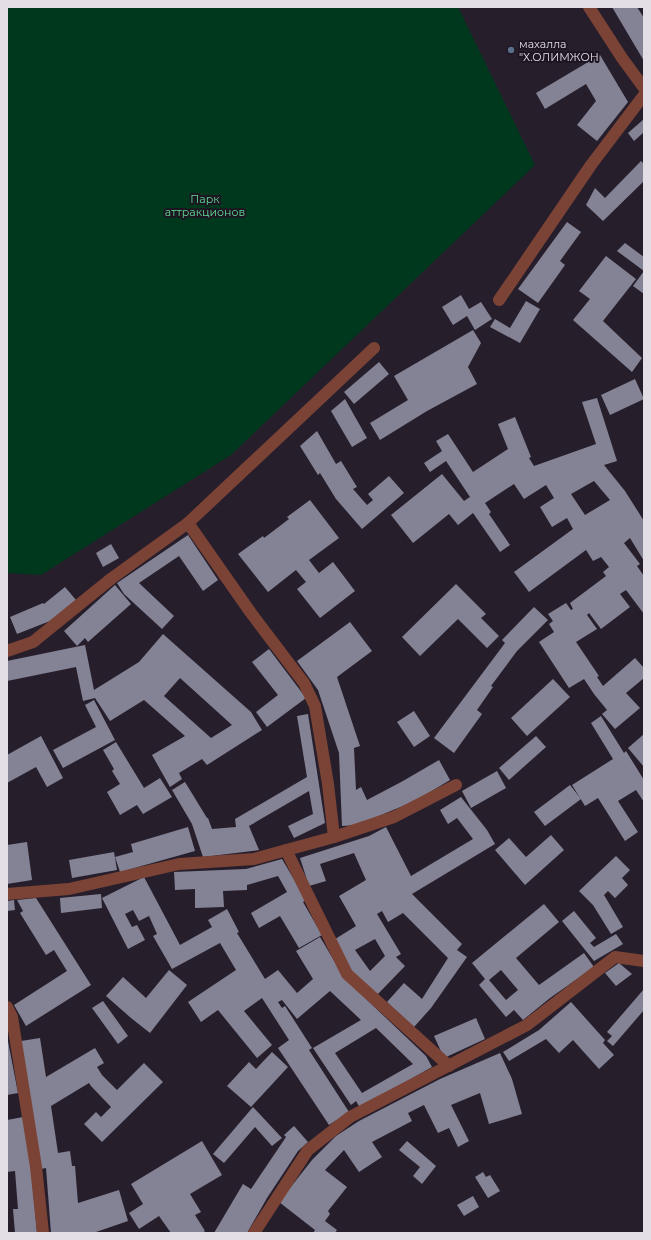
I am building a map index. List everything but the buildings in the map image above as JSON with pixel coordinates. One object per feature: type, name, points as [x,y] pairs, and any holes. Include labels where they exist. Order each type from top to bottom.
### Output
[{"type":"street","points":[[589,7],[622,58],[644,88]]},
{"type":"street","points":[[499,300],[591,165],[644,95]]},
{"type":"street","points":[[7,651],[33,642],[112,578],[188,523],[374,348]]},
{"type":"street","points":[[188,523],[251,613],[304,683],[315,706],[328,784],[334,837]]},
{"type":"street","points":[[7,894],[69,889],[179,864],[254,859],[334,837],[394,817],[456,785]]},
{"type":"street","points":[[286,850],[347,974],[449,1066]]},
{"type":"street","points":[[254,1233],[308,1150],[350,1117],[527,1025],[615,957],[644,961]]},
{"type":"street","points":[[7,1007],[12,1017],[36,1167],[43,1233]]},
{"type":"green space","name":"Парк аттракционов","points":[[7,7],[458,7],[535,165],[231,455],[41,575],[7,573]]},
{"type":"place","name":"махалла \"Х.ОЛИМЖОН","points":[[511,50]]}]
